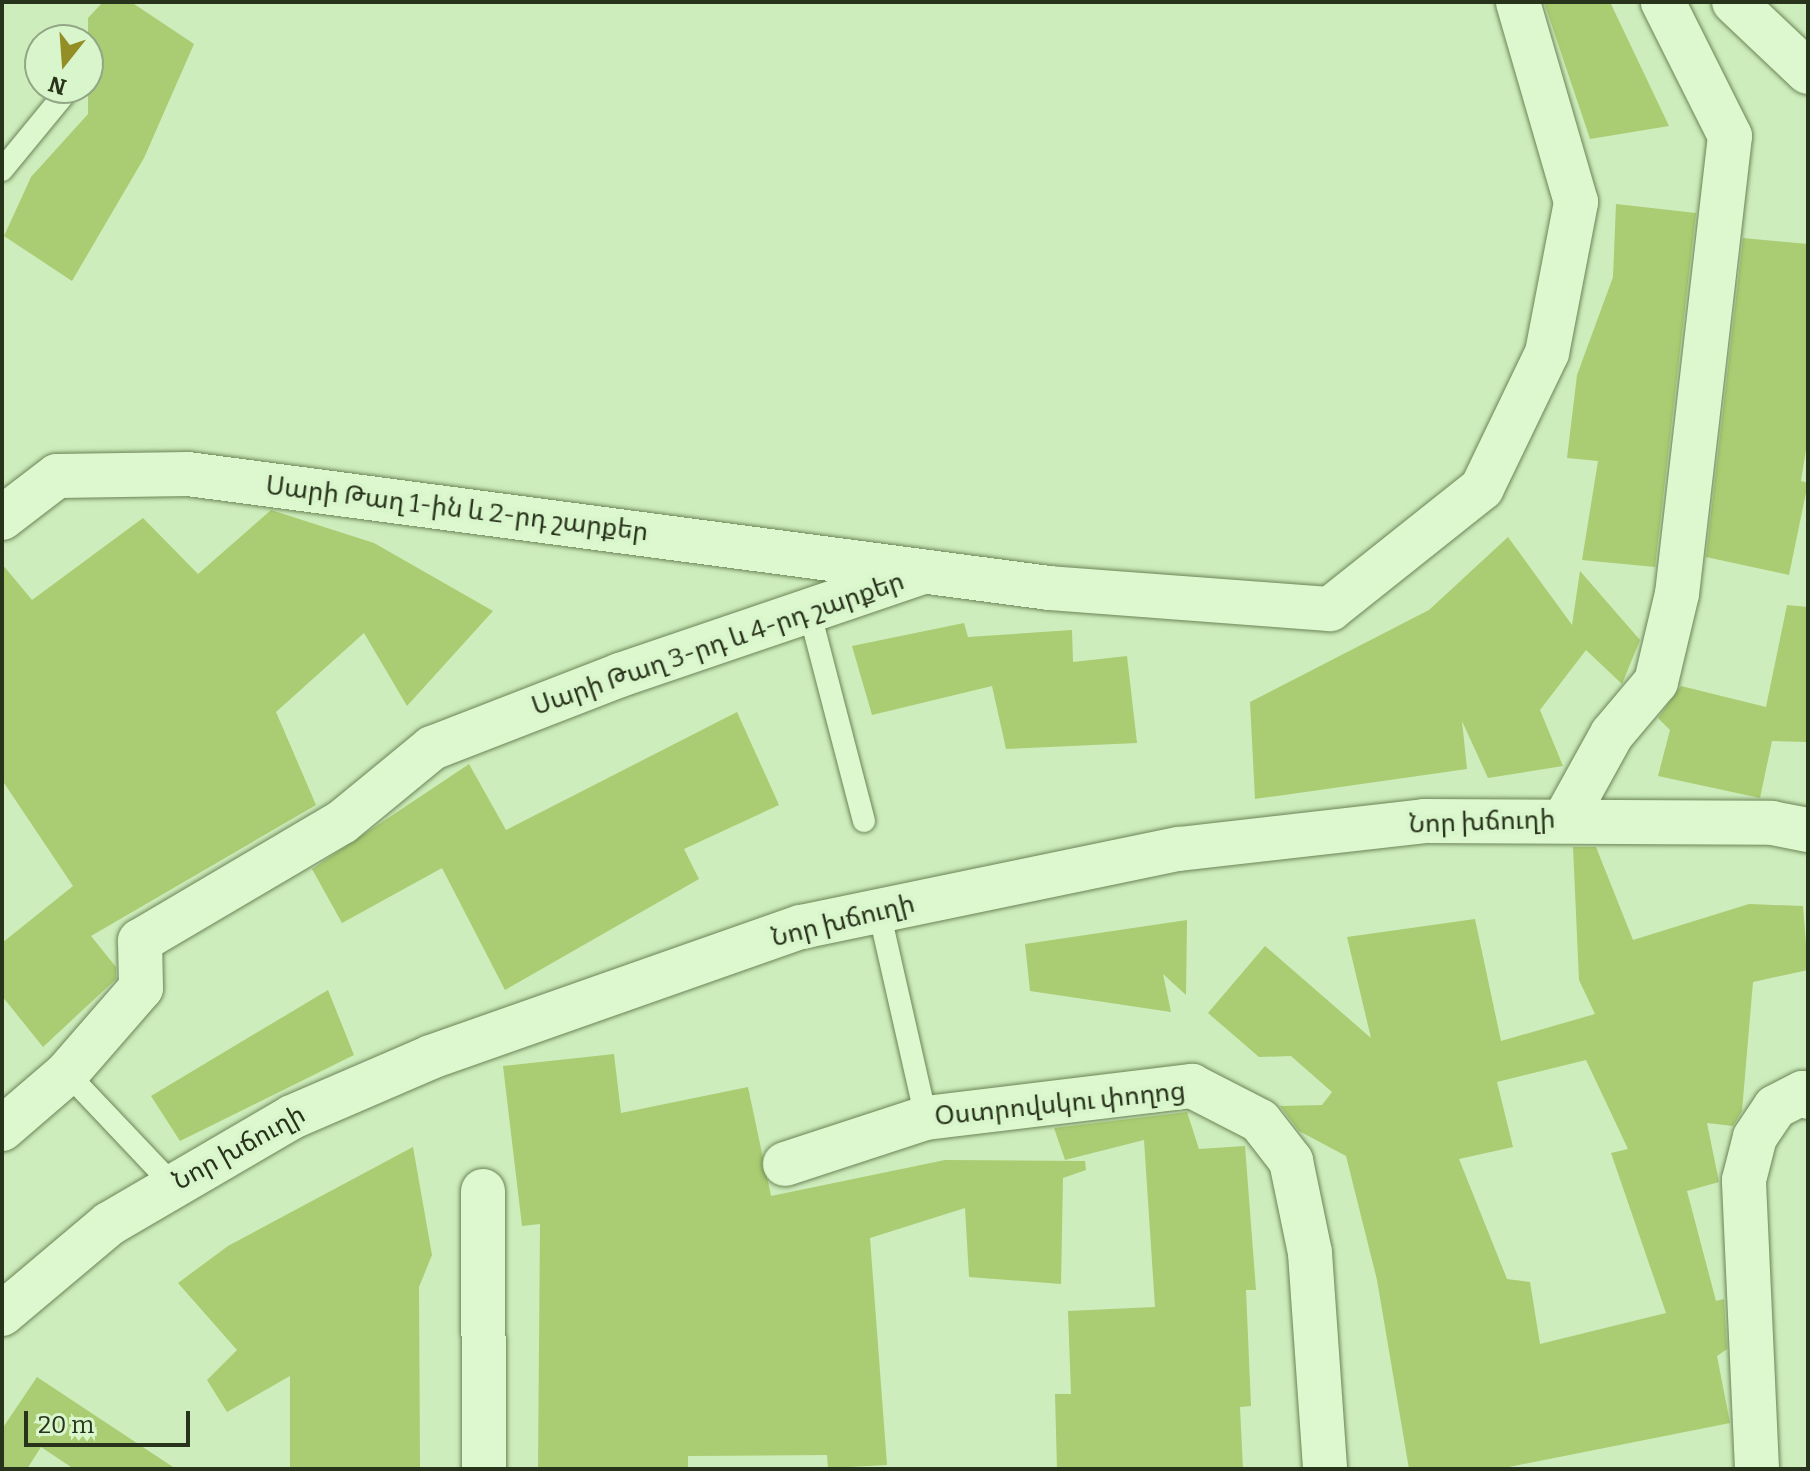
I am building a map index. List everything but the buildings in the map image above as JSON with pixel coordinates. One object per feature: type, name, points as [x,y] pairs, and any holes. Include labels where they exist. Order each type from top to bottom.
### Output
[{"type":"street","name":"Սարի Թաղ 3-րդ և 4-րդ շարքեր","points":[[2,1129],[67,1073],[141,988],[140,941],[342,822],[432,748],[809,610],[925,571],[1330,609],[1482,488],[1547,353],[1576,202],[1518,2]]},
{"type":"street","points":[[1565,819],[1612,734],[1656,682],[1677,594],[1730,136],[1663,2]]},
{"type":"street","points":[[1734,2],[1808,72]]},
{"type":"street","name":"Սարի Թաղ 1-ին և 2-րդ շարքեր","points":[[7,506],[57,476],[188,474],[925,571]]},
{"type":"street","name":"Նոր խճուղի","points":[[2,1314],[109,1224],[172,1184],[292,1117],[431,1057],[801,927],[1179,849],[1424,821],[1565,819],[1790,827]]},
{"type":"street","name":"Օստրովսկու փողոց","points":[[785,1164],[926,1118],[1192,1086],[1260,1121],[1291,1161],[1310,1253],[1325,1469]]},
{"type":"street","points":[[1757,1469],[1744,1180],[1755,1137],[1775,1107],[1808,1097]]},
{"type":"street","points":[[483,1191],[484,1469]]},
{"type":"lane","points":[[2,170],[56,104]]},
{"type":"lane","points":[[809,610],[864,821]]},
{"type":"lane","points":[[879,911],[926,1118]]},
{"type":"lane","points":[[67,1073],[172,1184]]}]
